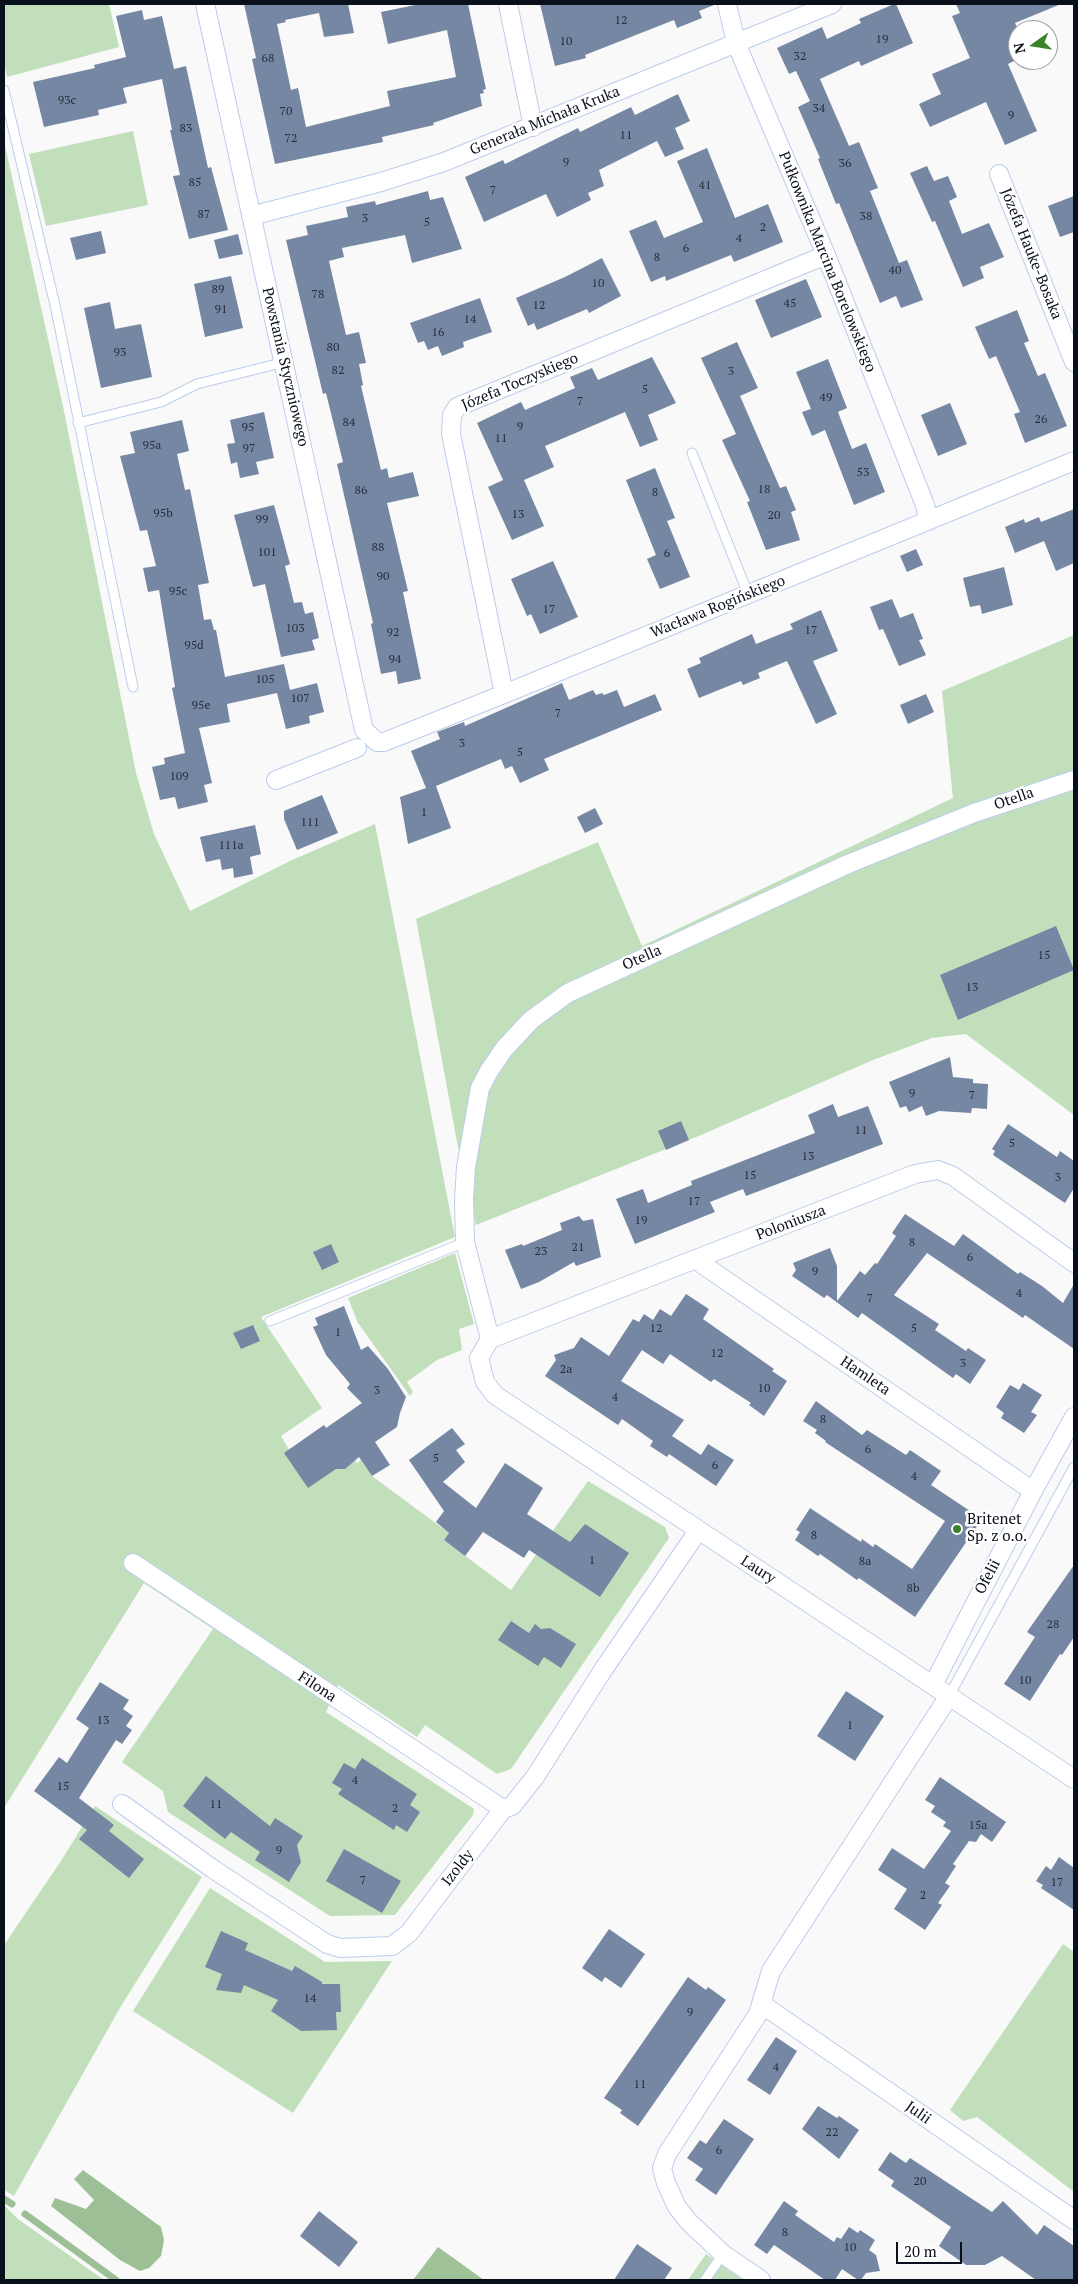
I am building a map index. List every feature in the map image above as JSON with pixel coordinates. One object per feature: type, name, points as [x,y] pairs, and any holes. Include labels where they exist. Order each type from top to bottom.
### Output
[{"type":"street","name":"Powstania Styczniowego","points":[[205,4],[364,730]]},
{"type":"street","points":[[508,4],[533,127]]},
{"type":"street","name":"Pułkownika Marcina Borelowskiego","points":[[728,4],[736,43],[826,255],[925,506],[928,520]]},
{"type":"street","name":"Generała Michała Kruka","points":[[251,216],[381,182],[444,162],[832,4]]},
{"type":"street","name":"Józefa Hauke-Bosaka","points":[[999,174],[1074,362]]},
{"type":"street","name":"Józefa Toczyskiego","points":[[504,694],[451,434],[452,415],[457,407],[826,255]]},
{"type":"street","name":"Wacława Rogińskiego","points":[[364,730],[377,742],[384,742],[1074,461]]},
{"type":"street","points":[[276,780],[357,748]]},
{"type":"street","name":"Otella","points":[[490,1339],[465,1242],[464,1199],[466,1168],[480,1088],[504,1049],[531,1020],[568,993],[848,864],[974,813],[1074,780]]},
{"type":"street","name":"Poloniusza","points":[[490,1339],[916,1174],[938,1170],[953,1176],[1074,1263]]},
{"type":"street","name":"Hamleta","points":[[696,1260],[1033,1491]]},
{"type":"street","name":"Laury","points":[[490,1339],[479,1358],[486,1382],[495,1395],[1074,1779]]},
{"type":"street","name":"Ofelii","points":[[933,1685],[1033,1491],[1074,1417]]},
{"type":"street","name":"Izoldy","points":[[122,1804],[213,1869],[327,1944],[340,1948],[392,1946],[402,1940],[503,1809],[512,1806],[535,1777],[603,1670],[698,1531]]},
{"type":"street","name":"Filona","points":[[133,1563],[503,1809]]},
{"type":"street","points":[[761,2280],[723,2254],[689,2222],[677,2207],[666,2184],[662,2168],[667,2154],[762,2005],[771,1972],[949,1696]]},
{"type":"street","name":"Julii","points":[[762,2005],[1074,2220]]},
{"type":"lane","points":[[4,90],[55,305],[133,687]]},
{"type":"lane","points":[[78,423],[161,402],[198,384],[284,362]]},
{"type":"lane","points":[[692,453],[748,594]]},
{"type":"lane","points":[[270,1321],[465,1242]]},
{"type":"lane","points":[[949,1696],[1074,1467]]},
{"type":"lane","points":[[705,2280],[723,2254]]},
{"type":"shaded area","points":[[4,4],[109,4],[119,47],[7,77],[4,61]]},
{"type":"shaded area","points":[[133,131],[148,205],[46,226],[29,154]]},
{"type":"shaded area","points":[[4,141],[64,411],[136,773],[154,834],[190,911],[290,861],[375,824],[455,1237],[261,1317],[322,1408],[281,1436],[309,1483],[351,1456],[357,1463],[361,1460],[372,1476],[449,1533],[444,1540],[511,1590],[588,1481],[665,1527],[669,1538],[511,1769],[497,1774],[425,1725],[417,1737],[338,1685],[326,1712],[474,1809],[473,1815],[395,1915],[330,1916],[168,1812],[163,1791],[122,1762],[213,1629],[144,1583],[4,1808]]},
{"type":"shaded area","points":[[1074,635],[1074,1115],[966,1034],[932,1038],[873,1060],[701,1135],[476,1225],[457,1142],[416,919],[598,842],[642,946],[953,798],[942,691]]},
{"type":"shaded area","points":[[455,1253],[474,1324],[459,1329],[462,1350],[437,1360],[407,1382],[413,1392],[410,1396],[358,1323],[348,1298]]},
{"type":"shaded area","points":[[95,1806],[202,1877],[121,2006],[14,2196],[4,2190],[4,1945],[61,1861]]},
{"type":"shaded area","points":[[210,1888],[325,1962],[392,1961],[293,2113],[133,2011]]},
{"type":"shaded area","points":[[1063,1944],[1074,1952],[1074,2192],[977,2117],[963,2121],[950,2110]]},
{"type":"shaded area","points":[[83,2170],[161,2227],[164,2240],[161,2256],[149,2268],[140,2271],[120,2260],[51,2206],[55,2198],[86,2209],[94,2200],[74,2179]]},
{"type":"shaded area","points":[[4,2205],[18,2219],[104,2280],[4,2280]]},
{"type":"shaded area","points":[[438,2247],[484,2280],[413,2280]]},
{"type":"shaded area","points":[[706,2254],[743,2280],[688,2280]]},
{"type":"building","points":[[244,4],[348,4],[354,33],[324,37],[319,13],[285,20],[286,22],[277,24],[291,90],[298,88],[306,127],[390,106],[387,91],[456,77],[447,30],[388,44],[381,12],[420,4],[468,4],[486,89],[483,90],[484,93],[480,94],[482,106],[433,123],[434,125],[382,137],[383,142],[275,164],[252,59],[256,58]]},
{"type":"building","points":[[540,4],[714,5],[699,11],[702,18],[677,28],[674,20],[585,55],[586,58],[555,66]]},
{"type":"building","points":[[896,4],[913,43],[861,66],[859,61],[820,79],[849,146],[859,142],[878,188],[870,191],[899,263],[907,260],[923,300],[901,308],[896,296],[880,303],[839,203],[836,204],[818,159],[820,158],[798,107],[810,101],[796,71],[789,74],[777,48],[822,27],[827,39],[861,23],[859,19]]},
{"type":"building","points":[[956,4],[1061,4],[1022,20],[1008,20],[1008,70],[1011,70],[1037,131],[1005,145],[986,102],[930,127],[919,104],[941,94],[932,74],[970,58],[952,16],[960,13]]},
{"type":"building","points":[[142,10],[144,20],[162,16],[174,69],[186,66],[208,168],[211,167],[228,230],[189,239],[173,176],[180,175],[170,130],[172,130],[162,79],[123,88],[127,103],[98,110],[99,115],[44,127],[33,82],[95,68],[94,65],[126,57],[116,16]]},
{"type":"building","points":[[678,94],[690,121],[675,128],[684,149],[665,157],[657,141],[599,170],[604,186],[588,193],[591,200],[557,217],[546,194],[484,222],[465,177],[503,160],[505,164],[578,128],[580,132],[631,107],[635,115]]},
{"type":"building","points":[[707,148],[735,218],[768,204],[783,242],[734,262],[731,255],[666,281],[665,276],[651,282],[629,231],[656,220],[664,238],[703,222],[677,161]]},
{"type":"building","points":[[927,166],[934,181],[948,176],[957,197],[949,201],[962,234],[989,223],[1004,257],[980,267],[984,278],[963,287],[935,221],[932,222],[910,173]]},
{"type":"building","points":[[428,191],[430,200],[443,197],[462,249],[412,263],[405,235],[342,248],[344,257],[329,261],[346,335],[359,332],[366,363],[359,364],[363,385],[361,386],[381,470],[387,468],[389,478],[413,472],[419,496],[387,503],[408,591],[403,592],[421,679],[398,684],[396,671],[381,674],[371,624],[373,623],[337,464],[343,462],[326,393],[323,394],[286,240],[308,235],[306,226],[348,217],[346,207],[375,201],[376,205]]},
{"type":"building","points":[[1074,196],[1074,232],[1060,237],[1048,206]]},
{"type":"building","points":[[101,231],[106,253],[76,260],[70,238]]},
{"type":"building","points":[[238,234],[243,254],[219,259],[214,240]]},
{"type":"building","points":[[602,258],[621,296],[589,313],[587,309],[537,330],[534,323],[528,326],[516,298],[565,277]]},
{"type":"building","points":[[231,276],[243,328],[205,337],[194,284]]},
{"type":"building","points":[[806,279],[822,317],[771,338],[755,300]]},
{"type":"building","points":[[480,298],[492,332],[463,342],[464,347],[442,356],[438,346],[428,350],[424,341],[418,343],[410,323]]},
{"type":"building","points":[[110,302],[115,329],[141,324],[152,377],[101,388],[84,308]]},
{"type":"building","points":[[1017,310],[1029,341],[1024,343],[1038,376],[1045,373],[1067,426],[1025,443],[1014,414],[1020,412],[996,356],[989,359],[975,327]]},
{"type":"building","points":[[737,342],[758,388],[740,396],[780,488],[786,486],[796,510],[791,512],[800,540],[766,550],[747,502],[750,501],[722,440],[736,434],[701,358]]},
{"type":"building","points":[[652,357],[676,403],[648,415],[658,440],[640,447],[625,412],[545,446],[554,467],[524,480],[544,526],[512,540],[488,487],[503,480],[477,423],[521,402],[525,410],[575,388],[570,377],[592,368],[598,380]]},
{"type":"building","points":[[828,359],[847,408],[838,412],[852,449],[866,443],[885,492],[854,505],[825,430],[812,436],[802,412],[811,409],[796,372]]},
{"type":"building","points":[[950,403],[967,444],[938,456],[921,415]]},
{"type":"building","points":[[264,412],[274,458],[256,462],[259,474],[240,478],[237,462],[231,464],[227,444],[235,443],[230,420]]},
{"type":"building","points":[[182,420],[189,451],[177,454],[185,490],[190,489],[209,583],[198,585],[204,620],[211,619],[214,630],[216,630],[225,677],[284,664],[290,690],[317,683],[324,712],[309,716],[310,723],[286,729],[277,693],[227,704],[230,722],[199,728],[212,783],[204,785],[208,802],[178,809],[175,797],[160,800],[152,767],[165,764],[164,758],[185,753],[172,688],[175,687],[159,590],[148,592],[143,568],[156,566],[147,530],[140,531],[120,456],[135,453],[130,432]]},
{"type":"building","points":[[655,468],[675,518],[667,521],[690,577],[660,589],[647,559],[656,555],[626,480]]},
{"type":"building","points":[[274,505],[290,564],[285,566],[294,603],[302,602],[305,614],[313,612],[319,638],[312,640],[315,650],[281,657],[265,584],[253,587],[234,515]]},
{"type":"building","points":[[1074,509],[1074,563],[1056,571],[1044,541],[1015,553],[1005,527],[1024,519],[1025,523],[1039,517],[1041,522]]},
{"type":"building","points":[[916,549],[923,565],[907,572],[900,556]]},
{"type":"building","points":[[553,561],[578,617],[540,634],[531,614],[527,616],[511,579]]},
{"type":"building","points":[[1004,567],[1013,605],[982,614],[980,605],[970,607],[963,578]]},
{"type":"building","points":[[892,599],[900,618],[913,613],[923,639],[919,640],[926,655],[899,666],[883,629],[879,630],[870,607]]},
{"type":"building","points":[[821,610],[838,651],[813,661],[837,714],[816,724],[787,661],[758,673],[760,678],[743,685],[741,681],[699,698],[687,669],[701,663],[699,658],[752,634],[756,644],[793,629],[790,624]]},
{"type":"building","points":[[562,683],[569,700],[593,690],[596,695],[602,693],[604,695],[617,690],[624,707],[655,694],[662,710],[544,759],[549,770],[520,783],[512,766],[505,769],[501,759],[436,786],[451,828],[408,844],[400,797],[426,788],[411,751],[440,739],[437,732],[464,722],[465,726]]},
{"type":"building","points":[[926,694],[934,712],[908,724],[900,705]]},
{"type":"building","points":[[322,795],[338,833],[297,850],[284,819],[284,811]]},
{"type":"building","points":[[595,808],[603,824],[585,833],[577,817]]},
{"type":"building","points":[[255,825],[261,854],[250,857],[253,874],[234,878],[233,868],[222,870],[220,859],[206,862],[200,837]]},
{"type":"building","points":[[1056,926],[1074,970],[958,1020],[940,975]]},
{"type":"building","points":[[950,1057],[953,1077],[973,1079],[973,1083],[988,1084],[987,1109],[972,1108],[971,1113],[939,1111],[926,1116],[922,1106],[909,1112],[906,1106],[900,1108],[889,1082]]},
{"type":"building","points":[[833,1104],[838,1117],[868,1106],[883,1144],[746,1196],[743,1189],[710,1202],[715,1212],[635,1244],[616,1199],[643,1189],[648,1203],[692,1185],[691,1181],[815,1133],[808,1115]]},
{"type":"building","points":[[681,1121],[689,1140],[666,1150],[658,1131]]},
{"type":"building","points":[[1008,1124],[1057,1157],[1060,1151],[1074,1161],[1074,1188],[1065,1203],[993,1155],[995,1151],[992,1149]]},
{"type":"building","points":[[905,1214],[954,1246],[963,1234],[1018,1274],[1020,1272],[1042,1286],[1063,1303],[1074,1284],[1074,1349],[1025,1315],[1023,1318],[927,1253],[894,1295],[939,1324],[935,1330],[966,1351],[968,1348],[986,1360],[970,1384],[956,1374],[953,1378],[862,1313],[858,1318],[827,1295],[824,1298],[792,1276],[796,1270],[793,1263],[830,1248],[837,1266],[837,1301],[860,1271],[865,1275],[875,1263],[877,1264],[896,1236],[892,1233]]},
{"type":"building","points":[[579,1216],[583,1221],[593,1219],[601,1257],[576,1266],[574,1262],[539,1282],[521,1289],[505,1250],[522,1244],[523,1246],[562,1230],[560,1223]]},
{"type":"building","points":[[331,1244],[339,1262],[322,1270],[313,1252]]},
{"type":"building","points":[[686,1294],[709,1309],[703,1319],[774,1369],[772,1371],[787,1381],[764,1416],[749,1405],[751,1403],[714,1379],[711,1382],[670,1354],[663,1364],[642,1350],[621,1381],[684,1420],[672,1436],[701,1455],[708,1444],[734,1460],[716,1486],[669,1454],[667,1457],[650,1446],[653,1441],[622,1419],[618,1425],[545,1376],[556,1360],[554,1355],[574,1348],[581,1337],[609,1356],[633,1319],[639,1322],[644,1314],[653,1320],[660,1309],[671,1316]]},
{"type":"building","points":[[344,1306],[361,1350],[368,1346],[388,1369],[406,1397],[397,1427],[375,1442],[390,1465],[372,1476],[359,1457],[345,1469],[336,1469],[308,1488],[284,1453],[324,1425],[326,1428],[362,1403],[347,1388],[350,1384],[326,1355],[313,1327],[318,1325],[315,1318]]},
{"type":"building","points":[[253,1325],[260,1341],[241,1349],[233,1333]]},
{"type":"building","points":[[1023,1383],[1042,1395],[1031,1412],[1037,1415],[1024,1433],[1001,1418],[1004,1413],[996,1407],[1010,1385],[1019,1390]]},
{"type":"building","points":[[816,1401],[862,1435],[867,1430],[906,1455],[910,1450],[941,1471],[931,1485],[982,1519],[915,1617],[859,1578],[857,1580],[820,1554],[818,1556],[795,1540],[800,1532],[796,1530],[810,1508],[861,1542],[862,1539],[873,1547],[875,1544],[912,1569],[945,1521],[825,1442],[815,1433],[817,1430],[803,1421]]},
{"type":"building","points":[[452,1428],[465,1444],[456,1450],[465,1462],[443,1482],[476,1508],[505,1463],[543,1488],[527,1514],[570,1542],[585,1524],[629,1553],[600,1597],[529,1550],[524,1558],[483,1532],[465,1556],[444,1540],[449,1533],[436,1522],[444,1511],[409,1460]]},
{"type":"building","points":[[1074,1565],[1074,1637],[1062,1655],[1060,1654],[1030,1701],[1004,1684],[1035,1637],[1027,1632]]},
{"type":"building","points":[[511,1621],[529,1633],[535,1624],[541,1629],[550,1628],[576,1644],[561,1668],[544,1657],[538,1666],[498,1640]]},
{"type":"building","points":[[100,1682],[129,1700],[123,1709],[133,1716],[126,1726],[132,1730],[122,1744],[116,1740],[79,1798],[114,1825],[109,1831],[144,1859],[129,1878],[79,1839],[87,1830],[34,1791],[59,1757],[67,1763],[89,1728],[76,1719]]},
{"type":"building","points":[[846,1691],[884,1716],[855,1761],[817,1736]]},
{"type":"building","points":[[362,1758],[417,1794],[410,1805],[420,1812],[407,1832],[396,1825],[394,1830],[338,1794],[342,1789],[332,1783],[344,1763],[355,1769]]},
{"type":"building","points":[[206,1776],[270,1826],[275,1818],[303,1836],[297,1845],[301,1862],[289,1882],[255,1860],[260,1852],[231,1832],[225,1839],[183,1806]]},
{"type":"building","points":[[940,1777],[1006,1822],[992,1842],[981,1834],[976,1842],[969,1841],[953,1864],[956,1866],[945,1883],[950,1886],[938,1903],[942,1905],[925,1930],[894,1909],[907,1889],[878,1870],[892,1848],[924,1869],[951,1831],[943,1826],[946,1822],[931,1812],[935,1806],[925,1800]]},
{"type":"building","points":[[344,1849],[401,1881],[382,1913],[326,1881]]},
{"type":"building","points":[[1059,1857],[1074,1868],[1074,1910],[1041,1888],[1043,1885],[1036,1881],[1046,1866],[1051,1870]]},
{"type":"building","points":[[609,1929],[645,1954],[621,1988],[605,1977],[602,1982],[582,1968]]},
{"type":"building","points":[[221,1931],[248,1943],[245,1950],[292,1971],[295,1966],[322,1982],[322,1984],[340,1984],[341,2012],[336,2012],[337,2030],[301,2031],[271,2011],[278,2000],[244,1985],[241,1993],[216,1990],[222,1974],[205,1967]]},
{"type":"building","points":[[688,1977],[706,1990],[708,1987],[726,2000],[638,2126],[620,2113],[622,2110],[604,2098]]},
{"type":"building","points":[[776,2037],[797,2051],[770,2095],[747,2080]]},
{"type":"building","points":[[818,2106],[837,2118],[839,2116],[859,2130],[839,2159],[802,2129]]},
{"type":"building","points":[[724,2119],[754,2139],[716,2195],[695,2180],[703,2169],[687,2158],[700,2140],[706,2144]]},
{"type":"building","points":[[890,2152],[906,2163],[910,2158],[992,2212],[1003,2201],[1037,2235],[1044,2225],[1074,2246],[1074,2280],[1036,2280],[1002,2256],[985,2265],[966,2265],[939,2246],[951,2227],[891,2186],[894,2181],[878,2170]]},
{"type":"building","points":[[784,2201],[798,2211],[795,2215],[834,2242],[837,2237],[841,2239],[849,2227],[858,2233],[860,2230],[875,2240],[869,2250],[876,2255],[880,2271],[866,2273],[861,2280],[858,2280],[842,2269],[835,2280],[825,2280],[774,2245],[767,2254],[754,2245]]},
{"type":"building","points":[[319,2211],[358,2242],[339,2267],[300,2236]]},
{"type":"building","points":[[637,2244],[672,2268],[664,2280],[614,2280]]},
{"type":"waterway","points":[[4,2199],[12,2204]]},
{"type":"waterway","points":[[25,2214],[116,2280]]},
{"type":"place","name":"Britenet Sp. z o.o.","points":[[957,1529]]}]
